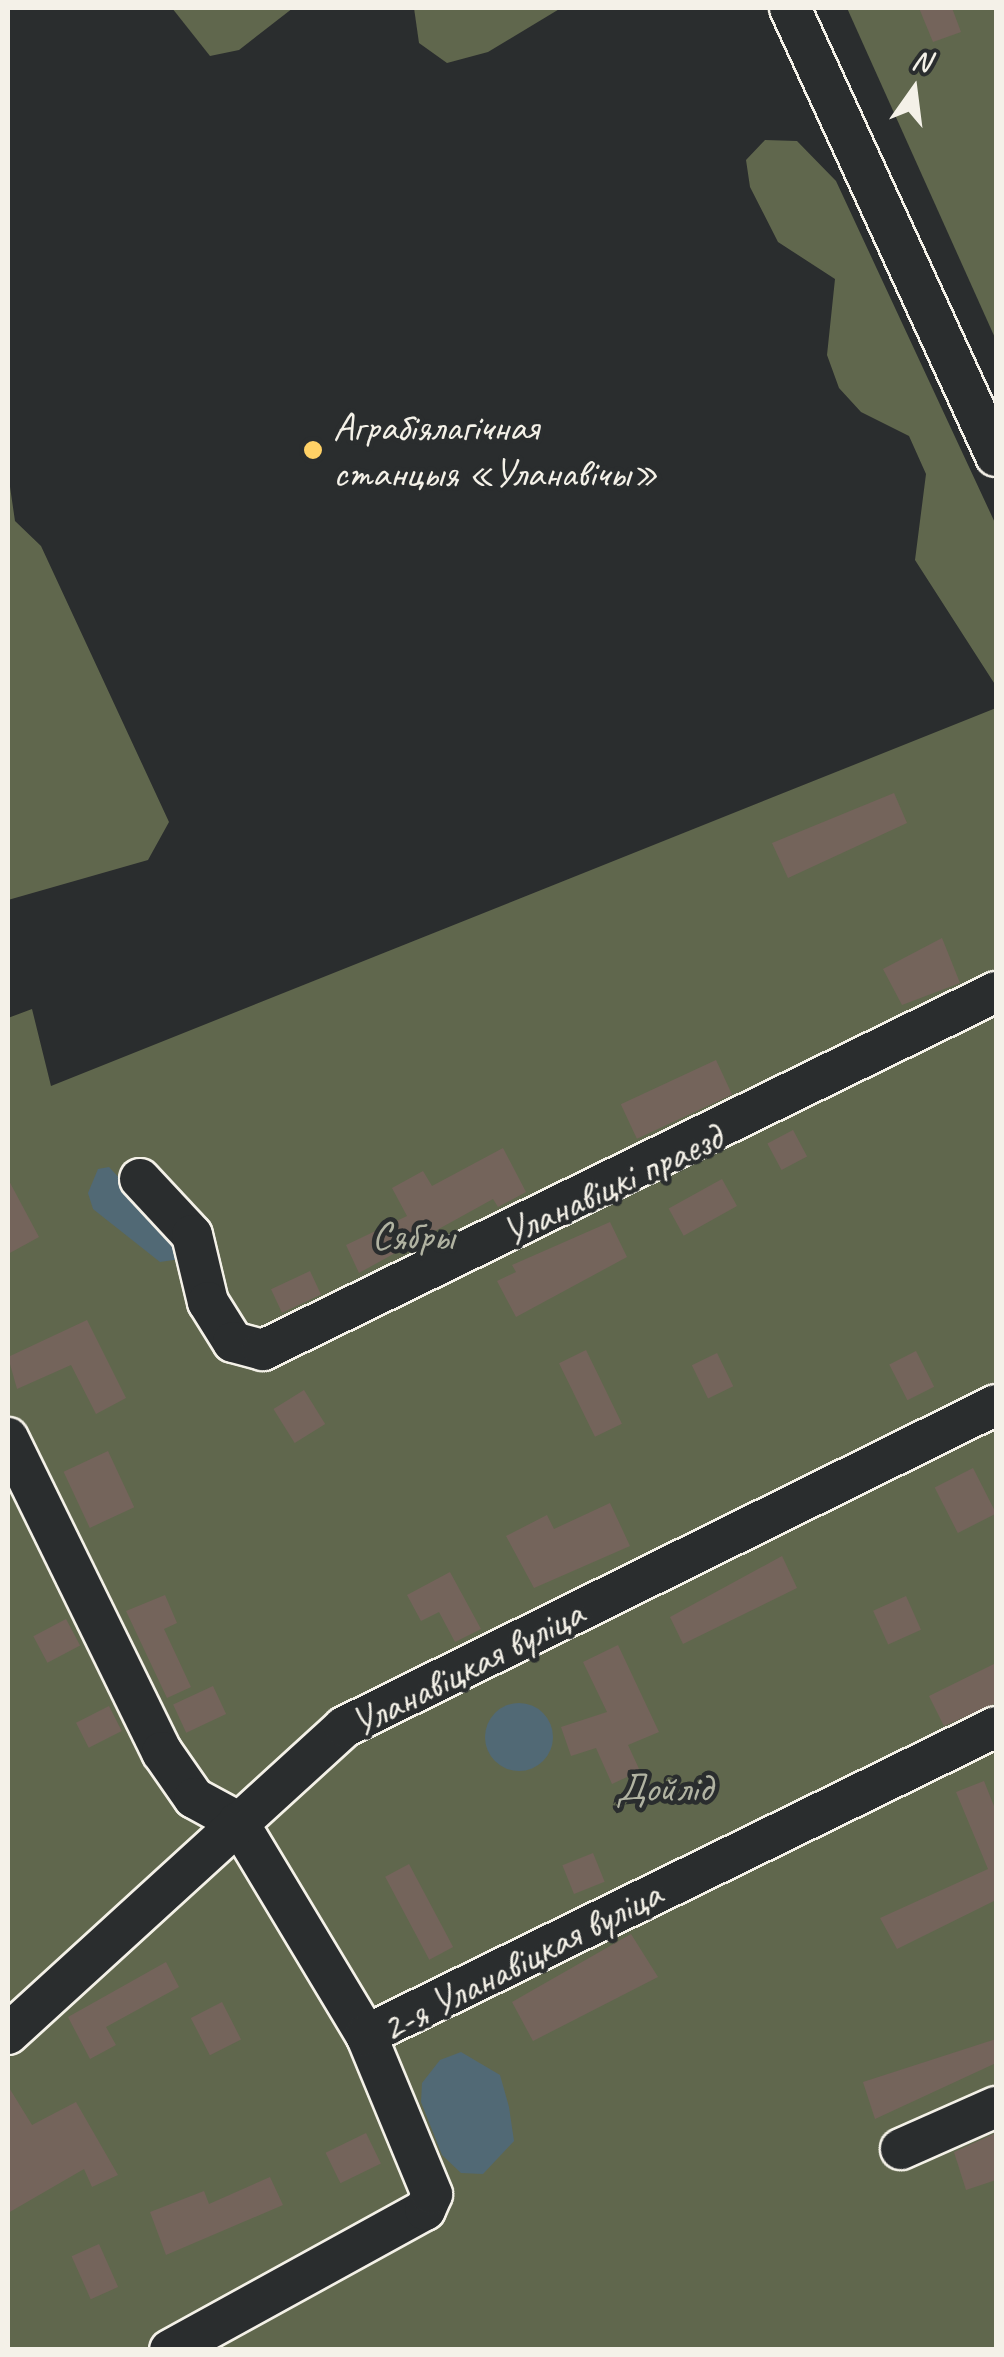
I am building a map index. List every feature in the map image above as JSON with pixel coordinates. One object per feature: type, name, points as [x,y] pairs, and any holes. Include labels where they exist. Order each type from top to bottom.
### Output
[{"type":"street","points":[[790,8],[996,456]]},
{"type":"street","name":"Уланавіцкі праезд","points":[[140,1179],[192,1236],[208,1302],[233,1342],[263,1350],[996,992]]},
{"type":"street","name":"Уланавіцкая вуліца","points":[[8,2034],[344,1727],[996,1405]]},
{"type":"street","points":[[8,1438],[162,1752],[194,1798],[238,1822],[366,2035]]},
{"type":"street","name":"2-я Уланавіцкая вуліца","points":[[170,2350],[424,2210],[432,2194],[366,2035],[996,1727]]},
{"type":"street","points":[[901,2149],[996,2107]]},
{"type":"green space","points":[[172,8],[293,8],[239,50],[210,56]]},
{"type":"green space","points":[[414,8],[561,8],[488,52],[447,63],[419,43]]},
{"type":"green space","points":[[847,8],[996,8],[996,340]]},
{"type":"green space","points":[[765,140],[797,141],[836,181],[996,525],[996,686],[915,560],[926,474],[909,436],[861,412],[839,388],[827,355],[835,279],[778,242],[750,187],[746,160]]},
{"type":"green space","points":[[8,473],[15,521],[41,546],[169,822],[148,860],[8,900]]},
{"type":"green space","points":[[996,708],[996,2349],[8,2350],[8,1018],[32,1009],[51,1086]]},
{"type":"water","points":[[109,1167],[180,1243],[180,1259],[160,1262],[93,1209],[88,1193],[98,1169]]},
{"type":"water","points":[[519,1703],[543,1713],[553,1737],[543,1761],[519,1771],[495,1761],[485,1737],[495,1713]]},
{"type":"water","points":[[461,2052],[500,2075],[509,2107],[514,2141],[483,2174],[461,2173],[442,2155],[421,2102],[422,2083],[440,2060]]},
{"type":"building","points":[[919,8],[952,8],[961,32],[933,42]]},
{"type":"building","points":[[894,793],[907,823],[788,878],[772,843]]},
{"type":"building","points":[[942,938],[960,983],[902,1005],[883,969]]},
{"type":"building","points":[[716,1060],[732,1094],[637,1139],[621,1104]]},
{"type":"building","points":[[793,1130],[807,1156],[781,1170],[767,1144]]},
{"type":"building","points":[[503,1148],[526,1192],[498,1207],[493,1199],[359,1273],[346,1245],[407,1216],[392,1188],[423,1171],[432,1186]]},
{"type":"building","points":[[8,1179],[39,1237],[8,1254]]},
{"type":"building","points":[[722,1179],[737,1206],[684,1236],[669,1209]]},
{"type":"building","points":[[610,1222],[627,1257],[516,1317],[497,1281],[516,1272],[512,1265]]},
{"type":"building","points":[[310,1271],[321,1295],[282,1313],[271,1289]]},
{"type":"building","points":[[87,1320],[126,1398],[96,1414],[71,1365],[17,1389],[8,1357]]},
{"type":"building","points":[[586,1350],[622,1424],[595,1437],[559,1363]]},
{"type":"building","points":[[916,1351],[934,1387],[907,1400],[889,1365]]},
{"type":"building","points":[[717,1353],[733,1386],[708,1399],[692,1365]]},
{"type":"building","points":[[304,1390],[325,1424],[295,1443],[273,1409]]},
{"type":"building","points":[[108,1451],[134,1507],[90,1528],[64,1472]]},
{"type":"building","points":[[973,1468],[996,1514],[958,1533],[935,1488]]},
{"type":"building","points":[[610,1503],[630,1546],[534,1588],[506,1536],[547,1515],[554,1529]]},
{"type":"building","points":[[782,1556],[797,1588],[683,1644],[670,1617]]},
{"type":"building","points":[[450,1572],[481,1629],[455,1642],[439,1612],[421,1621],[407,1595]]},
{"type":"building","points":[[165,1595],[177,1623],[164,1629],[191,1687],[167,1698],[126,1611]]},
{"type":"building","points":[[906,1596],[921,1630],[888,1644],[873,1611]]},
{"type":"building","points":[[66,1619],[80,1645],[47,1663],[33,1636]]},
{"type":"building","points":[[618,1645],[659,1732],[628,1745],[640,1771],[612,1784],[596,1748],[571,1756],[561,1727],[607,1712],[583,1662]]},
{"type":"building","points":[[996,1663],[996,1703],[944,1726],[929,1696]]},
{"type":"building","points":[[213,1686],[226,1714],[186,1733],[173,1705]]},
{"type":"building","points":[[109,1706],[122,1731],[89,1748],[76,1723]]},
{"type":"building","points":[[984,1781],[996,1811],[996,1900],[897,1949],[880,1918],[988,1869],[956,1792]]},
{"type":"building","points":[[593,1853],[605,1882],[574,1894],[562,1865]]},
{"type":"building","points":[[409,1864],[453,1947],[429,1960],[385,1877]]},
{"type":"building","points":[[631,1934],[658,1977],[533,2041],[512,2002]]},
{"type":"building","points":[[166,1962],[179,1987],[106,2027],[116,2045],[90,2059],[68,2017]]},
{"type":"building","points":[[222,2002],[241,2039],[210,2055],[191,2018]]},
{"type":"building","points":[[996,2039],[996,2063],[875,2119],[863,2082]]},
{"type":"building","points":[[8,2086],[32,2125],[76,2102],[118,2175],[92,2187],[84,2169],[8,2213]]},
{"type":"building","points":[[366,2133],[381,2164],[340,2183],[326,2153]]},
{"type":"building","points":[[996,2133],[996,2180],[966,2190],[954,2152]]},
{"type":"building","points":[[270,2177],[283,2205],[166,2255],[150,2212],[204,2191],[209,2204]]},
{"type":"building","points":[[99,2244],[118,2287],[91,2299],[72,2256]]},
{"type":"place","name":"Аграбіялагічная станцыя «Уланавічы»","points":[[313,450]]},
{"type":"park label","name":"Сябры","points":[[413,1236]]},
{"type":"park label","name":"Дойлід","points":[[664,1788]]}]
